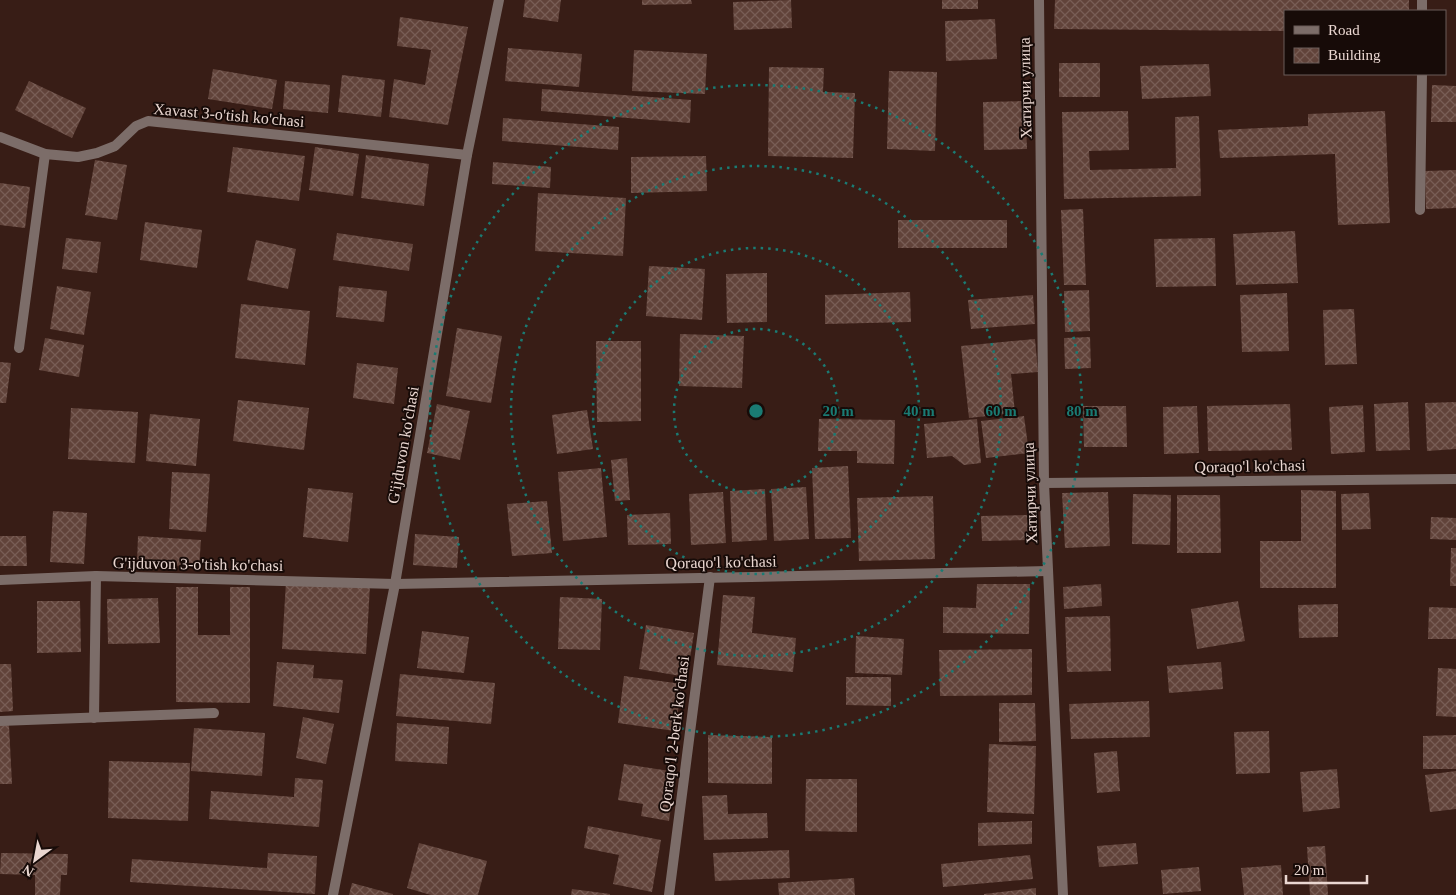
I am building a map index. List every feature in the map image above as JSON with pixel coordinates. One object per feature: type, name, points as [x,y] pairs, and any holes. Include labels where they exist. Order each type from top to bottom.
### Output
[{"type":"street","name":"G'ijduvon ko'chasi","points":[[333,895],[395,584],[467,155],[498,0]]},
{"type":"street","name":"Хатирчи улица","points":[[1039,0],[1044,483],[1063,895]]},
{"type":"street","points":[[1420,210],[1422,75]]},
{"type":"street","name":"Xavast 3-o'tish ko'chasi","points":[[0,137],[45,154],[78,157],[116,146],[136,126],[148,120],[467,155]]},
{"type":"street","points":[[19,348],[45,154]]},
{"type":"street","name":"Qoraqo'l ko'chasi","points":[[1044,483],[1456,479]]},
{"type":"street","name":"Qoraqo'l ko'chasi","points":[[395,584],[1048,571]]},
{"type":"street","points":[[94,718],[96,576]]},
{"type":"street","name":"G'ijduvon 3-o'tish ko'chasi","points":[[0,580],[96,576],[395,584]]},
{"type":"street","name":"Qoraqo'l 2-berk ko'chasi","points":[[669,895],[710,577]]},
{"type":"street","points":[[0,721],[214,713]]},
{"type":"building","points":[[525,0],[561,0],[558,22],[523,17]]},
{"type":"building","points":[[642,0],[691,0],[692,4],[642,5]]},
{"type":"building","points":[[791,0],[792,28],[734,30],[733,2]]},
{"type":"building","points":[[942,0],[978,0],[978,9],[942,9]]},
{"type":"building","points":[[1055,0],[1409,0],[1409,10],[1284,10],[1284,31],[1054,29]]},
{"type":"building","points":[[400,17],[468,27],[448,125],[389,117],[394,79],[425,85],[431,50],[397,46]]},
{"type":"building","points":[[995,19],[997,59],[946,61],[945,21]]},
{"type":"building","points":[[508,48],[582,54],[579,87],[505,81]]},
{"type":"building","points":[[634,50],[707,54],[705,94],[632,91]]},
{"type":"building","points":[[1059,63],[1100,63],[1100,97],[1059,97]]},
{"type":"building","points":[[1209,64],[1211,96],[1142,99],[1140,66]]},
{"type":"building","points":[[769,67],[824,68],[823,92],[855,93],[853,158],[768,156]]},
{"type":"building","points":[[213,69],[277,80],[272,109],[208,99]]},
{"type":"building","points":[[889,71],[937,72],[935,151],[887,149]]},
{"type":"building","points":[[342,75],[385,80],[381,117],[338,112]]},
{"type":"building","points":[[29,81],[86,108],[72,138],[15,110]]},
{"type":"building","points":[[285,81],[330,85],[328,113],[283,109]]},
{"type":"building","points":[[1432,85],[1456,86],[1456,122],[1431,122]]},
{"type":"building","points":[[542,89],[691,100],[690,123],[541,111]]},
{"type":"building","points":[[1025,101],[1027,149],[984,150],[983,102]]},
{"type":"building","points":[[1128,111],[1129,150],[1089,151],[1090,170],[1176,168],[1175,117],[1199,116],[1201,196],[1064,199],[1062,112]]},
{"type":"building","points":[[1385,111],[1390,223],[1338,225],[1335,154],[1220,158],[1218,130],[1308,126],[1308,114]]},
{"type":"building","points":[[503,118],[619,127],[618,150],[502,141]]},
{"type":"building","points":[[233,147],[305,156],[299,201],[227,192]]},
{"type":"building","points":[[315,147],[359,154],[353,196],[309,190]]},
{"type":"building","points":[[366,155],[429,164],[424,206],[361,198]]},
{"type":"building","points":[[706,156],[707,191],[631,193],[631,157]]},
{"type":"building","points":[[95,160],[127,165],[117,220],[85,215]]},
{"type":"building","points":[[493,162],[551,167],[550,188],[492,184]]},
{"type":"building","points":[[1456,170],[1456,208],[1426,209],[1425,171]]},
{"type":"building","points":[[0,183],[30,187],[25,228],[0,225]]},
{"type":"building","points":[[538,193],[626,198],[623,256],[535,251]]},
{"type":"building","points":[[1083,209],[1086,285],[1064,285],[1061,210]]},
{"type":"building","points":[[898,220],[1007,220],[1007,248],[898,248]]},
{"type":"building","points":[[145,222],[202,230],[197,268],[140,260]]},
{"type":"building","points":[[1295,231],[1298,283],[1236,285],[1233,234]]},
{"type":"building","points":[[337,233],[413,244],[409,271],[333,260]]},
{"type":"building","points":[[66,238],[101,242],[97,273],[62,269]]},
{"type":"building","points":[[1215,238],[1216,286],[1156,287],[1154,239]]},
{"type":"building","points":[[256,240],[296,249],[288,289],[247,280]]},
{"type":"building","points":[[649,266],[705,269],[702,320],[646,316]]},
{"type":"building","points":[[767,273],[767,322],[727,323],[726,274]]},
{"type":"building","points":[[57,286],[91,292],[84,335],[50,329]]},
{"type":"building","points":[[339,286],[387,291],[384,322],[336,317]]},
{"type":"building","points":[[1089,290],[1090,331],[1065,332],[1064,291]]},
{"type":"building","points":[[910,292],[911,322],[825,324],[825,295]]},
{"type":"building","points":[[1287,293],[1289,351],[1242,352],[1240,295]]},
{"type":"building","points":[[1033,295],[1035,324],[971,329],[968,300]]},
{"type":"building","points":[[241,304],[310,311],[305,365],[235,358]]},
{"type":"building","points":[[1354,309],[1357,364],[1325,365],[1323,310]]},
{"type":"building","points":[[457,328],[502,336],[491,403],[446,396]]},
{"type":"building","points":[[680,334],[744,336],[742,388],[679,386]]},
{"type":"building","points":[[1090,337],[1091,368],[1065,369],[1064,338]]},
{"type":"building","points":[[45,338],[84,345],[79,377],[39,370]]},
{"type":"building","points":[[1035,339],[1038,372],[1011,374],[1015,413],[969,418],[961,346]]},
{"type":"building","points":[[596,341],[641,341],[641,421],[597,422]]},
{"type":"building","points":[[0,362],[11,363],[6,403],[0,403]]},
{"type":"building","points":[[357,363],[398,368],[394,404],[353,398]]},
{"type":"building","points":[[238,400],[309,408],[304,450],[233,441]]},
{"type":"building","points":[[1408,402],[1410,450],[1376,451],[1374,404]]},
{"type":"building","points":[[1456,402],[1456,449],[1427,451],[1425,403]]},
{"type":"building","points":[[437,404],[470,411],[460,460],[427,453]]},
{"type":"building","points":[[1290,404],[1292,450],[1208,451],[1207,406]]},
{"type":"building","points":[[1363,405],[1365,452],[1331,454],[1329,407]]},
{"type":"building","points":[[1083,406],[1126,406],[1127,447],[1084,447]]},
{"type":"building","points":[[1197,406],[1199,453],[1164,454],[1163,407]]},
{"type":"building","points":[[71,408],[138,412],[135,463],[68,459]]},
{"type":"building","points":[[587,410],[593,449],[557,454],[552,415]]},
{"type":"building","points":[[150,414],[200,419],[196,466],[146,461]]},
{"type":"building","points":[[1024,416],[1029,453],[986,458],[981,421]]},
{"type":"building","points":[[819,419],[895,420],[894,464],[857,463],[857,451],[818,451]]},
{"type":"building","points":[[977,419],[981,463],[964,465],[952,456],[927,458],[924,424]]},
{"type":"building","points":[[627,458],[630,500],[615,501],[611,460]]},
{"type":"building","points":[[848,466],[851,538],[815,539],[812,468]]},
{"type":"building","points":[[601,468],[607,537],[563,541],[558,472]]},
{"type":"building","points":[[172,472],[210,474],[206,532],[169,529]]},
{"type":"building","points":[[806,487],[809,539],[774,541],[771,489]]},
{"type":"building","points":[[308,488],[353,493],[348,542],[303,537]]},
{"type":"building","points":[[765,489],[767,540],[732,542],[730,491]]},
{"type":"building","points":[[1301,490],[1336,491],[1336,588],[1260,588],[1260,541],[1301,541]]},
{"type":"building","points":[[723,492],[726,543],[691,545],[689,494]]},
{"type":"building","points":[[1108,492],[1110,546],[1065,548],[1062,493]]},
{"type":"building","points":[[1369,493],[1371,529],[1342,530],[1341,494]]},
{"type":"building","points":[[1133,494],[1171,495],[1170,545],[1132,544]]},
{"type":"building","points":[[1177,495],[1220,495],[1221,553],[1177,553]]},
{"type":"building","points":[[933,496],[935,559],[859,561],[857,498]]},
{"type":"building","points":[[547,501],[552,553],[512,556],[507,504]]},
{"type":"building","points":[[53,511],[87,513],[84,564],[50,562]]},
{"type":"building","points":[[670,513],[671,544],[628,545],[627,515]]},
{"type":"building","points":[[1028,515],[1029,540],[982,541],[981,516]]},
{"type":"building","points":[[1431,517],[1456,518],[1456,540],[1430,539]]},
{"type":"building","points":[[415,534],[459,537],[457,568],[413,565]]},
{"type":"building","points":[[0,536],[26,536],[27,566],[0,566]]},
{"type":"building","points":[[138,536],[201,540],[199,567],[137,563]]},
{"type":"building","points":[[1451,548],[1456,548],[1456,586],[1450,586]]},
{"type":"building","points":[[286,581],[370,586],[366,654],[282,649]]},
{"type":"building","points":[[977,584],[1030,584],[1029,634],[943,633],[943,607],[976,608]]},
{"type":"building","points":[[1101,584],[1102,606],[1064,609],[1063,587]]},
{"type":"building","points":[[176,587],[198,587],[198,635],[230,635],[230,587],[250,587],[250,703],[176,702]]},
{"type":"building","points":[[723,595],[755,597],[752,633],[796,638],[793,672],[717,665]]},
{"type":"building","points":[[560,597],[602,599],[600,650],[558,649]]},
{"type":"building","points":[[158,598],[160,643],[108,644],[107,599]]},
{"type":"building","points":[[37,601],[80,601],[81,652],[37,653]]},
{"type":"building","points":[[1238,601],[1245,641],[1197,649],[1191,609]]},
{"type":"building","points":[[1338,604],[1338,637],[1299,638],[1298,605]]},
{"type":"building","points":[[1429,607],[1456,608],[1456,639],[1428,639]]},
{"type":"building","points":[[1110,616],[1111,671],[1067,672],[1065,617]]},
{"type":"building","points":[[646,625],[694,633],[687,677],[639,669]]},
{"type":"building","points":[[422,631],[469,637],[464,673],[417,668]]},
{"type":"building","points":[[856,636],[904,639],[902,675],[855,673]]},
{"type":"building","points":[[1032,649],[1032,695],[940,696],[939,650]]},
{"type":"building","points":[[277,662],[314,665],[313,678],[343,680],[339,713],[273,706]]},
{"type":"building","points":[[1221,662],[1223,689],[1169,693],[1167,666]]},
{"type":"building","points":[[0,664],[11,664],[13,711],[0,712]]},
{"type":"building","points":[[1438,668],[1456,669],[1456,717],[1436,716]]},
{"type":"building","points":[[400,674],[495,683],[491,724],[396,716]]},
{"type":"building","points":[[624,676],[682,684],[675,731],[618,723]]},
{"type":"building","points":[[846,677],[891,677],[891,706],[846,705]]},
{"type":"building","points":[[1149,701],[1150,737],[1071,739],[1069,704]]},
{"type":"building","points":[[999,703],[1035,703],[1036,741],[999,742]]},
{"type":"building","points":[[303,717],[334,724],[326,764],[296,758]]},
{"type":"building","points":[[397,723],[449,727],[447,764],[395,761]]},
{"type":"building","points":[[0,725],[9,725],[12,784],[0,784]]},
{"type":"building","points":[[194,728],[265,733],[262,776],[191,771]]},
{"type":"building","points":[[1269,731],[1270,773],[1236,774],[1234,732]]},
{"type":"building","points":[[708,735],[772,737],[772,784],[708,783]]},
{"type":"building","points":[[1456,735],[1456,769],[1423,769],[1423,736]]},
{"type":"building","points":[[989,744],[1036,746],[1034,814],[987,812]]},
{"type":"building","points":[[1117,751],[1120,791],[1097,793],[1094,753]]},
{"type":"building","points":[[109,761],[190,763],[188,821],[108,818]]},
{"type":"building","points":[[624,764],[676,772],[669,821],[641,816],[643,804],[618,800]]},
{"type":"building","points":[[1337,769],[1340,808],[1303,812],[1300,772]]},
{"type":"building","points":[[1456,771],[1456,809],[1430,812],[1425,775]]},
{"type":"building","points":[[295,778],[323,780],[319,827],[209,819],[211,791],[294,797]]},
{"type":"building","points":[[806,779],[857,779],[857,832],[805,831]]},
{"type":"building","points":[[727,795],[728,814],[767,813],[768,838],[704,840],[702,796]]},
{"type":"building","points":[[1032,821],[1032,844],[978,846],[978,823]]},
{"type":"building","points":[[588,826],[661,840],[652,892],[613,884],[619,855],[584,848]]},
{"type":"building","points":[[419,843],[487,861],[478,895],[431,895],[407,888]]},
{"type":"building","points":[[1136,843],[1138,864],[1099,867],[1097,846]]},
{"type":"building","points":[[1325,846],[1328,895],[1310,895],[1307,847]]},
{"type":"building","points":[[789,850],[790,878],[715,881],[713,853]]},
{"type":"building","points":[[1,853],[68,854],[67,875],[61,875],[60,895],[35,895],[35,875],[0,874]]},
{"type":"building","points":[[268,853],[317,856],[315,894],[130,882],[132,859],[267,868]]},
{"type":"building","points":[[1030,855],[1033,879],[943,887],[941,864]]},
{"type":"building","points":[[1281,865],[1283,895],[1244,895],[1241,868]]},
{"type":"building","points":[[1199,867],[1201,891],[1163,894],[1161,870]]},
{"type":"building","points":[[854,878],[855,895],[779,895],[778,883]]},
{"type":"building","points":[[352,883],[393,894],[393,895],[349,895]]},
{"type":"building","points":[[1036,888],[1036,895],[984,895],[984,894]]},
{"type":"building","points":[[572,889],[610,894],[610,895],[571,895]]}]
